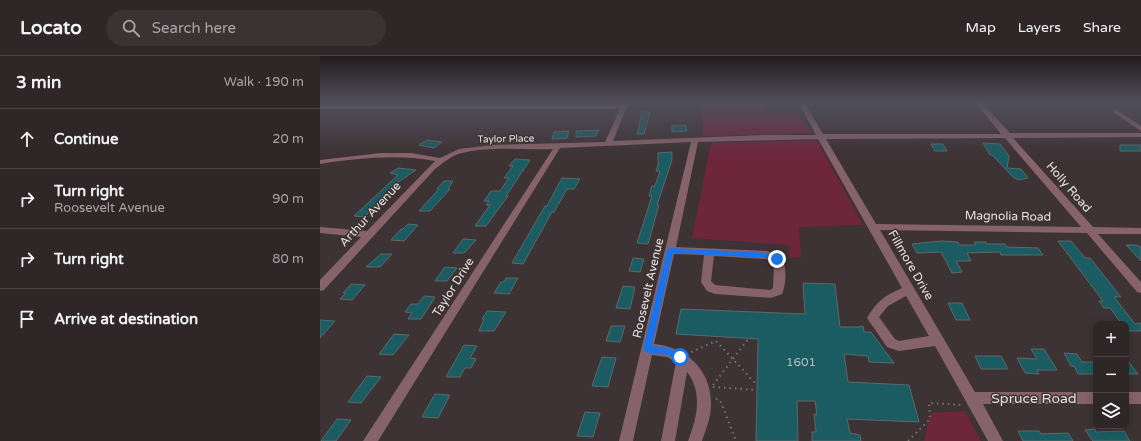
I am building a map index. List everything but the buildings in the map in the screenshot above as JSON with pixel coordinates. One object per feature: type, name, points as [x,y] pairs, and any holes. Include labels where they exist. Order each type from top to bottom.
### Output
[{"type":"street","points":[[608,144],[618,120]]},
{"type":"street","name":"Fillmore Drive","points":[[812,120],[939,340],[969,401],[996,441]]},
{"type":"street","name":"Holly Road","points":[[994,120],[1141,289]]},
{"type":"street","points":[[1128,120],[1141,129]]},
{"type":"street","name":"Taylor Place","points":[[440,160],[459,151],[477,148],[696,140],[822,136],[1141,135]]},
{"type":"street","name":"Roosevelt Avenue","points":[[626,441],[696,140]]},
{"type":"street","name":"Taylor Drive","points":[[370,441],[558,146]]},
{"type":"street","points":[[320,162],[338,158],[412,155],[440,160]]},
{"type":"street","name":"Arthur Avenue","points":[[320,287],[440,160]]},
{"type":"street","name":"Magnolia Road","points":[[874,227],[1141,231]]},
{"type":"street","points":[[320,230],[370,234]]},
{"type":"street","points":[[670,250],[709,252],[772,257],[777,259],[779,263],[778,291],[771,294],[715,290],[711,288],[706,282],[709,252]]},
{"type":"street","points":[[910,290],[892,297],[878,306],[873,318],[891,343],[899,346],[939,340]]},
{"type":"street","points":[[647,349],[685,356],[700,382],[704,399],[702,423],[695,441]]},
{"type":"street","points":[[668,441],[685,356]]},
{"type":"street","name":"Spruce Road","points":[[969,401],[1093,398]]},
{"type":"street","points":[[1129,398],[1141,398]]},
{"type":"path","points":[[749,338],[713,386],[757,390]]},
{"type":"path","points":[[685,356],[716,341],[757,385]]},
{"type":"path","points":[[716,399],[720,400],[736,441]]},
{"type":"path","points":[[908,441],[930,419],[930,403],[969,401]]},
{"type":"shaded area","points":[[703,120],[803,120],[812,133],[703,136]]},
{"type":"shaded area","points":[[817,140],[863,225],[799,227],[801,258],[789,257],[789,245],[692,238],[711,143]]},
{"type":"shaded area","points":[[965,411],[981,441],[924,441],[931,413]]},
{"type":"route","points":[[680,357],[669,352],[647,349],[670,250],[767,255],[777,259]]}]
